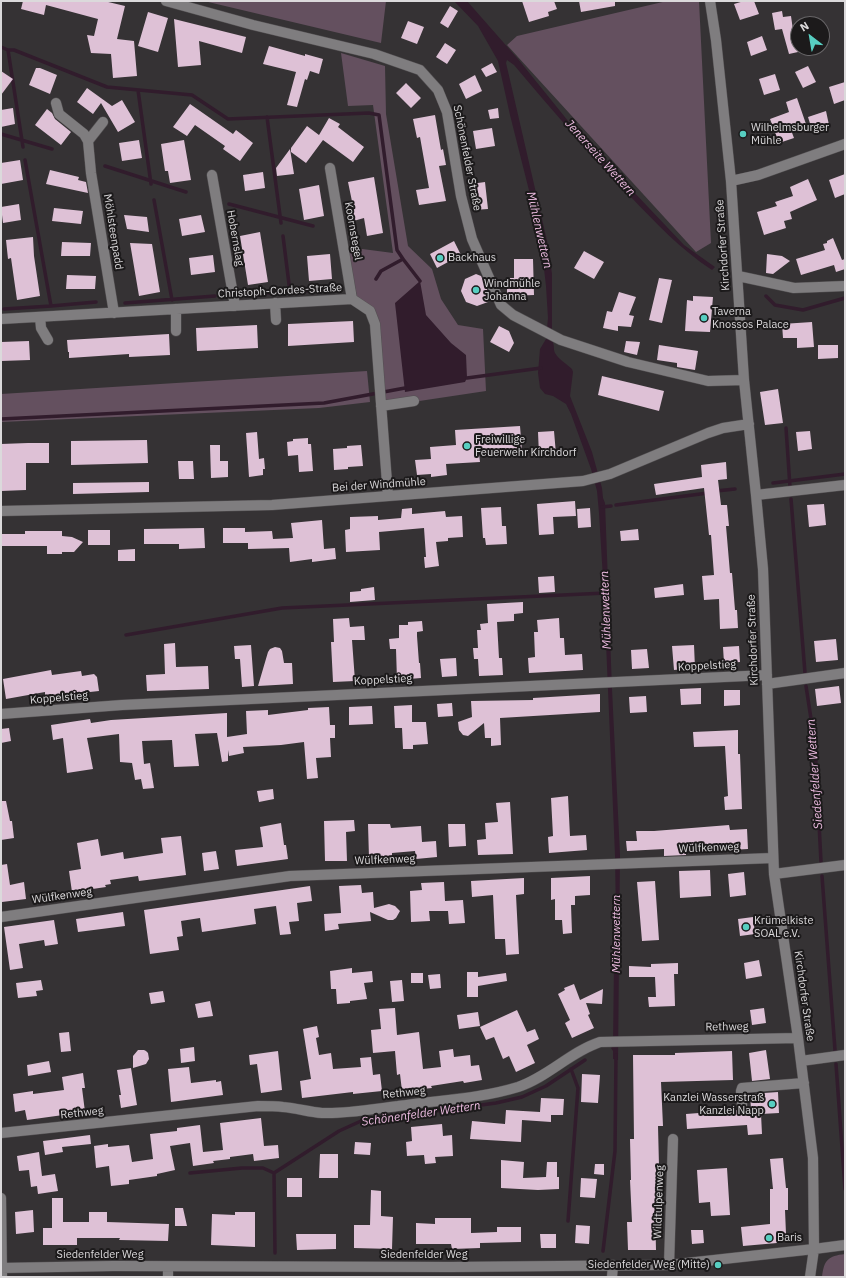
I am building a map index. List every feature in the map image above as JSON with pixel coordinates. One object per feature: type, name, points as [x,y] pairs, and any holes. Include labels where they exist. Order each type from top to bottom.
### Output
[{"type":"street","name":"Schönenfelder Straße","points":[[166,1],[253,25],[374,54],[420,70],[438,90],[447,112],[461,196],[472,239],[501,305],[513,315],[560,340],[628,362],[708,381],[744,380]]},
{"type":"street","name":"Kirchdorfer Straße","points":[[710,1],[716,40],[731,181],[744,380],[762,569],[774,874],[798,1038],[814,1164],[814,1249],[810,1277]]},
{"type":"street","points":[[56,103],[59,114],[84,134],[88,141],[103,122]]},
{"type":"street","name":"Möhlsteenpadd","points":[[88,141],[114,313]]},
{"type":"street","points":[[731,181],[758,174],[845,144]]},
{"type":"street","name":"Koornstegel","points":[[330,168],[352,299]]},
{"type":"street","name":"Hobernslag","points":[[212,175],[235,306]]},
{"type":"street","points":[[738,276],[794,288],[845,286]]},
{"type":"street","name":"Christoph-Cordes-Straße","points":[[1,319],[352,299],[370,311],[375,324],[378,384],[388,496]]},
{"type":"street","points":[[275,303],[276,320]]},
{"type":"street","points":[[176,309],[176,331]]},
{"type":"street","points":[[40,317],[41,328],[48,340]]},
{"type":"street","points":[[381,406],[414,401]]},
{"type":"street","name":"Bei der Windmühle","points":[[1,511],[272,505],[591,480],[722,428],[749,424]]},
{"type":"street","points":[[756,495],[845,484]]},
{"type":"street","name":"Koppelstieg","points":[[1,714],[122,704],[603,682],[767,679],[845,673]]},
{"type":"street","name":"Wülfkenweg","points":[[1,917],[290,876],[773,858]]},
{"type":"street","points":[[774,874],[845,865]]},
{"type":"street","name":"Rethweg","points":[[1,1133],[258,1106],[283,1107],[322,1113],[351,1112],[464,1098],[519,1086],[534,1079],[588,1046],[608,1040],[798,1038]]},
{"type":"street","points":[[801,1061],[845,1055]]},
{"type":"street","points":[[742,1105],[742,1088],[804,1083]]},
{"type":"street","name":"Wildtulpenweg","points":[[669,1264],[673,1139]]},
{"type":"street","points":[[1,1198],[2,1271]]},
{"type":"street","name":"Siedenfelder Weg","points":[[2,1271],[105,1266],[168,1272],[450,1272],[669,1264],[845,1245]]},
{"type":"street","points":[[612,1277],[613,1265]]},
{"type":"shaded area","points":[[204,1],[386,1],[381,43]]},
{"type":"shaded area","points":[[667,1],[699,1],[711,243],[696,252],[507,45],[517,36]]},
{"type":"shaded area","points":[[341,53],[385,66],[386,114],[408,246],[432,269],[441,299],[458,325],[483,329],[486,391],[386,406],[378,322],[357,297],[347,247],[393,253],[373,105],[348,106]]},
{"type":"shaded area","points":[[367,371],[370,402],[319,408],[1,422],[1,394]]},
{"type":"shaded area","points":[[845,1254],[845,1277],[822,1277],[824,1267],[828,1260],[835,1256]]},
{"type":"water","points":[[454,1],[467,1],[518,59],[577,132],[684,245],[715,267],[712,270],[700,262],[659,225],[585,147],[514,65],[507,60],[506,63],[548,245],[552,274],[552,341],[554,352],[572,369],[573,372],[570,396],[592,452],[605,503],[620,855],[618,1060],[613,1059],[613,1051],[611,1048],[613,1046],[616,920],[615,855],[604,595],[597,491],[591,469],[566,404],[553,396],[545,394],[540,388],[538,373],[540,349],[546,339],[548,318],[540,234],[498,61],[478,26]]},
{"type":"water","points":[[420,281],[426,315],[451,343],[466,355],[467,378],[465,382],[405,392],[395,303]]},
{"type":"building","points":[[23,1],[104,1],[125,6],[117,39],[134,41],[137,76],[113,78],[111,54],[91,53],[87,35],[94,36],[98,19],[46,5],[44,15],[21,9]]},
{"type":"building","points":[[522,1],[554,1],[557,9],[548,12],[549,16],[529,22]]},
{"type":"building","points":[[579,1],[615,1],[615,6],[581,12]]},
{"type":"building","points":[[744,1],[754,1],[759,14],[740,20],[734,4]]},
{"type":"building","points":[[450,6],[458,11],[448,28],[440,23]]},
{"type":"building","points":[[782,11],[783,17],[790,16],[790,54],[782,29],[775,30],[772,13]]},
{"type":"building","points":[[148,12],[168,18],[158,52],[138,46]]},
{"type":"building","points":[[174,19],[246,37],[242,53],[199,41],[201,65],[178,67]]},
{"type":"building","points":[[408,21],[424,27],[417,44],[401,38]]},
{"type":"building","points":[[762,36],[767,50],[751,56],[747,42]]},
{"type":"building","points":[[445,43],[456,50],[447,64],[436,57]]},
{"type":"building","points":[[269,46],[305,56],[305,54],[323,59],[319,74],[310,71],[307,80],[305,79],[297,107],[287,105],[296,72],[263,64]]},
{"type":"building","points":[[492,63],[497,72],[486,77],[481,69]]},
{"type":"building","points":[[808,66],[816,82],[803,88],[795,72]]},
{"type":"building","points":[[36,68],[40,68],[57,75],[50,94],[29,85]]},
{"type":"building","points":[[1,71],[13,79],[1,95]]},
{"type":"building","points":[[775,74],[780,90],[764,95],[759,79]]},
{"type":"building","points":[[475,75],[482,91],[466,99],[459,84]]},
{"type":"building","points":[[845,82],[845,100],[834,104],[829,87]]},
{"type":"building","points":[[406,83],[421,98],[411,108],[396,93]]},
{"type":"building","points":[[87,88],[112,106],[122,100],[135,122],[118,132],[101,103],[93,114],[77,102]]},
{"type":"building","points":[[797,98],[806,124],[791,130],[794,138],[779,143],[770,119],[789,112],[786,102]]},
{"type":"building","points":[[190,104],[233,134],[236,130],[253,143],[240,161],[223,149],[225,146],[195,125],[187,136],[173,127]]},
{"type":"building","points":[[13,108],[15,124],[1,127],[1,110]]},
{"type":"building","points":[[498,108],[499,118],[490,119],[488,110]]},
{"type":"building","points":[[47,109],[52,113],[55,119],[71,132],[61,145],[35,125]]},
{"type":"building","points":[[826,111],[829,125],[812,130],[808,117]]},
{"type":"building","points":[[435,115],[441,150],[443,149],[446,165],[439,166],[446,201],[419,205],[416,190],[429,188],[420,137],[417,138],[413,119]]},
{"type":"building","points":[[329,118],[340,124],[338,127],[364,147],[353,162],[323,140],[306,163],[291,152],[291,148],[307,126],[319,135]]},
{"type":"building","points":[[492,128],[495,146],[476,149],[473,131]]},
{"type":"building","points":[[139,140],[142,158],[122,161],[119,143]]},
{"type":"building","points":[[184,140],[191,180],[170,183],[168,171],[165,171],[161,144]]},
{"type":"building","points":[[290,149],[294,174],[277,176],[276,168]]},
{"type":"building","points":[[20,160],[23,180],[1,184],[1,163]]},
{"type":"building","points":[[50,170],[79,177],[78,180],[86,182],[88,193],[46,184]]},
{"type":"building","points":[[263,172],[265,188],[245,191],[243,175]]},
{"type":"building","points":[[845,174],[845,194],[835,198],[829,180]]},
{"type":"building","points":[[374,177],[383,233],[367,236],[364,218],[350,222],[348,212],[354,211],[348,182]]},
{"type":"building","points":[[808,179],[817,200],[790,212],[792,219],[784,221],[786,228],[764,235],[757,212],[777,206],[775,202],[793,196],[790,187]]},
{"type":"building","points":[[485,182],[488,209],[474,210],[471,184]]},
{"type":"building","points":[[319,185],[324,216],[304,220],[299,189]]},
{"type":"building","points":[[19,204],[21,220],[3,223],[1,207]]},
{"type":"building","points":[[54,208],[83,211],[81,224],[52,221]]},
{"type":"building","points":[[124,215],[147,217],[149,232],[127,229]]},
{"type":"building","points":[[201,215],[205,232],[182,236],[179,219]]},
{"type":"building","points":[[260,232],[268,282],[248,285],[240,236]]},
{"type":"building","points":[[33,237],[34,256],[40,296],[17,300],[11,258],[8,259],[6,240]]},
{"type":"building","points":[[833,238],[842,260],[845,259],[845,269],[836,272],[834,265],[801,275],[796,259],[825,250],[823,244],[827,243],[827,241]]},
{"type":"building","points":[[454,241],[461,255],[437,268],[430,254]]},
{"type":"building","points":[[62,242],[91,243],[90,256],[61,256]]},
{"type":"building","points":[[130,243],[152,244],[160,292],[139,296]]},
{"type":"building","points":[[584,251],[604,262],[594,279],[574,268]]},
{"type":"building","points":[[330,254],[332,279],[309,281],[307,256]]},
{"type":"building","points":[[767,254],[782,256],[790,261],[773,274],[766,273]]},
{"type":"building","points":[[213,255],[215,272],[191,275],[189,258]]},
{"type":"building","points":[[514,259],[533,259],[534,295],[507,296],[507,278],[514,278]]},
{"type":"building","name":"Windmühle Johanna","points":[[476,274],[481,276],[490,296],[488,302],[477,306],[466,302],[461,291],[465,279]]},
{"type":"building","points":[[67,275],[96,276],[95,289],[66,289]]},
{"type":"building","points":[[659,278],[672,280],[662,323],[649,320]]},
{"type":"building","points":[[619,292],[636,297],[629,315],[634,316],[631,327],[618,326],[618,331],[603,328],[607,311],[612,312]]},
{"type":"building","points":[[693,296],[713,297],[710,332],[685,331],[687,300],[693,301]]},
{"type":"building","points":[[353,321],[354,342],[288,346],[288,324]]},
{"type":"building","points":[[812,322],[814,347],[797,348],[797,338],[783,338],[782,324]]},
{"type":"building","points":[[257,325],[258,348],[197,351],[196,328]]},
{"type":"building","points":[[499,326],[509,331],[514,343],[509,352],[490,342]]},
{"type":"building","points":[[169,334],[170,355],[129,357],[129,354],[69,358],[67,340]]},
{"type":"building","points":[[29,341],[30,360],[1,361],[1,342]]},
{"type":"building","points":[[626,341],[640,342],[637,355],[624,352]]},
{"type":"building","points":[[659,345],[698,351],[695,370],[677,367],[677,363],[657,360]]},
{"type":"building","points":[[818,345],[838,345],[838,358],[818,359]]},
{"type":"building","points":[[602,376],[664,391],[659,411],[598,395]]},
{"type":"building","points":[[778,389],[783,423],[765,425],[760,392]]},
{"type":"building","points":[[520,426],[522,451],[479,454],[480,462],[446,464],[447,475],[431,477],[431,474],[417,475],[415,460],[431,459],[430,447],[456,445],[455,430]]},
{"type":"building","points":[[554,431],[556,454],[539,455],[538,432]]},
{"type":"building","points":[[810,431],[812,449],[798,451],[796,432]]},
{"type":"building","points":[[257,432],[259,459],[264,458],[265,469],[263,469],[263,475],[249,477],[246,433]]},
{"type":"building","points":[[308,438],[308,444],[311,444],[313,471],[299,472],[298,455],[288,456],[287,442],[293,441],[293,439]]},
{"type":"building","points":[[147,440],[148,463],[71,465],[71,441]]},
{"type":"building","points":[[49,443],[49,463],[26,463],[26,490],[1,491],[1,444]]},
{"type":"building","points":[[210,445],[220,445],[220,461],[228,461],[228,477],[211,478]]},
{"type":"building","points":[[361,445],[363,466],[334,470],[333,449]]},
{"type":"building","points":[[178,461],[193,461],[194,479],[179,479]]},
{"type":"building","points":[[726,462],[727,479],[718,480],[721,505],[727,505],[729,526],[726,526],[730,573],[732,573],[738,628],[720,629],[719,599],[704,600],[702,576],[714,575],[711,535],[709,535],[704,488],[656,495],[654,484],[702,477],[701,465]]},
{"type":"building","points":[[149,482],[149,492],[73,494],[73,483]]},
{"type":"building","points":[[575,501],[576,516],[553,517],[554,534],[539,535],[537,504]]},
{"type":"building","points":[[824,504],[826,525],[809,527],[807,505]]},
{"type":"building","points":[[501,507],[502,526],[506,526],[507,544],[486,545],[485,538],[483,538],[481,508]]},
{"type":"building","points":[[412,508],[412,514],[445,511],[446,517],[462,516],[463,537],[448,538],[448,541],[436,542],[439,566],[425,568],[424,557],[426,557],[424,528],[379,532],[380,550],[346,552],[345,530],[350,529],[350,517],[378,516],[378,520],[401,518],[402,509]]},
{"type":"building","points":[[590,508],[591,527],[578,528],[577,509]]},
{"type":"building","points":[[322,520],[324,549],[335,548],[336,559],[312,562],[312,559],[290,562],[289,548],[248,549],[248,543],[223,543],[223,528],[245,528],[245,532],[272,531],[273,539],[293,538],[291,523]]},
{"type":"building","points":[[204,528],[205,548],[179,549],[179,544],[144,544],[144,529]]},
{"type":"building","points":[[638,529],[639,540],[621,541],[620,531]]},
{"type":"building","points":[[88,530],[110,530],[110,545],[88,545]]},
{"type":"building","points":[[25,531],[62,531],[62,536],[72,537],[83,542],[74,552],[62,552],[62,554],[47,554],[47,546],[1,546],[1,534],[25,534]]},
{"type":"building","points":[[135,549],[135,561],[118,561],[118,550]]},
{"type":"building","points":[[554,576],[555,592],[539,593],[538,577]]},
{"type":"building","points":[[683,584],[684,595],[655,598],[654,588]]},
{"type":"building","points":[[374,587],[375,600],[350,602],[350,592],[361,591],[361,589]]},
{"type":"building","points":[[523,602],[523,613],[514,614],[514,621],[497,622],[499,658],[502,658],[503,675],[479,676],[478,659],[474,659],[473,648],[478,648],[477,630],[481,630],[480,624],[488,623],[487,604]]},
{"type":"building","points":[[349,618],[350,627],[364,626],[365,640],[352,640],[355,681],[333,682],[331,642],[334,642],[333,619]]},
{"type":"building","points":[[559,618],[560,638],[564,638],[565,655],[582,654],[583,670],[529,673],[528,658],[535,657],[534,632],[538,632],[537,620]]},
{"type":"building","points":[[422,621],[423,631],[417,632],[421,678],[397,680],[396,649],[390,649],[389,639],[399,638],[399,625],[408,625],[408,622]]},
{"type":"building","points":[[836,639],[838,660],[816,662],[814,641]]},
{"type":"building","points":[[175,643],[176,667],[208,666],[209,689],[147,691],[146,675],[165,674],[164,644]]},
{"type":"building","points":[[251,645],[254,686],[242,687],[240,659],[235,659],[234,646]]},
{"type":"building","points":[[694,645],[695,668],[674,670],[672,646]]},
{"type":"building","points":[[739,646],[740,662],[724,663],[723,647]]},
{"type":"building","points":[[275,647],[280,648],[282,651],[284,663],[292,663],[293,684],[258,686],[268,652],[270,649]]},
{"type":"building","points":[[647,649],[649,668],[632,669],[631,650]]},
{"type":"building","points":[[456,658],[457,676],[442,677],[440,659]]},
{"type":"building","points":[[51,670],[52,675],[81,671],[82,676],[94,674],[97,677],[99,691],[51,696],[51,694],[45,695],[45,692],[6,699],[3,679]]},
{"type":"building","points":[[839,686],[841,703],[817,706],[815,689]]},
{"type":"building","points":[[701,688],[701,704],[681,705],[680,689]]},
{"type":"building","points":[[724,690],[740,690],[740,705],[724,706]]},
{"type":"building","points":[[600,694],[600,712],[500,718],[501,745],[491,746],[491,738],[485,738],[484,723],[468,736],[463,735],[459,730],[458,722],[472,717],[471,701],[533,700],[533,698]]},
{"type":"building","points":[[646,696],[647,712],[630,713],[629,697]]},
{"type":"building","points":[[452,703],[453,716],[438,717],[437,704]]},
{"type":"building","points":[[412,705],[412,722],[426,722],[428,744],[413,745],[413,749],[403,749],[402,728],[395,728],[394,706]]},
{"type":"building","points":[[372,706],[373,724],[349,725],[349,707]]},
{"type":"building","points":[[329,707],[330,725],[335,725],[335,738],[330,738],[331,757],[316,758],[318,778],[307,779],[304,742],[243,747],[244,753],[229,756],[228,750],[228,761],[222,762],[217,733],[195,734],[199,766],[174,767],[172,740],[142,741],[144,764],[150,763],[154,788],[143,789],[141,779],[135,780],[132,763],[120,762],[119,734],[87,738],[93,769],[67,773],[63,738],[53,740],[51,725],[90,719],[91,723],[111,720],[227,713],[227,737],[247,734],[246,711],[268,710],[268,715],[308,710],[308,708]]},
{"type":"building","points":[[9,728],[11,741],[1,743],[1,729]]},
{"type":"building","points":[[738,730],[738,754],[740,754],[742,809],[725,810],[724,797],[728,796],[725,746],[694,747],[693,732]]},
{"type":"building","points":[[273,789],[274,799],[259,802],[257,791]]},
{"type":"building","points":[[568,796],[570,836],[586,835],[587,850],[549,853],[548,837],[553,836],[551,798]]},
{"type":"building","points":[[1,801],[6,801],[10,821],[12,821],[14,838],[1,840]]},
{"type":"building","points":[[510,802],[513,854],[478,855],[477,840],[486,839],[485,823],[498,822],[496,803]]},
{"type":"building","points":[[354,820],[355,831],[346,832],[347,861],[325,861],[324,821]]},
{"type":"building","points":[[281,823],[284,845],[286,845],[288,859],[237,866],[235,850],[263,847],[260,827]]},
{"type":"building","points":[[368,824],[390,824],[391,828],[421,826],[422,842],[436,841],[437,857],[416,859],[415,851],[392,853],[392,857],[369,858]]},
{"type":"building","points":[[448,824],[465,824],[466,846],[449,847]]},
{"type":"building","points":[[729,825],[730,830],[747,829],[748,849],[730,850],[729,844],[686,847],[686,855],[664,856],[664,849],[627,851],[626,841],[637,841],[636,831]]},
{"type":"building","points":[[181,836],[186,875],[139,881],[138,876],[110,880],[111,884],[105,885],[106,887],[72,892],[69,871],[81,869],[77,843],[98,839],[101,856],[123,852],[124,859],[163,853],[161,838]]},
{"type":"building","points":[[216,851],[219,869],[204,871],[202,853]]},
{"type":"building","points":[[7,864],[10,885],[24,882],[26,899],[2,902],[1,865]]},
{"type":"building","points":[[710,870],[711,896],[680,898],[679,871]]},
{"type":"building","points":[[744,872],[746,895],[730,897],[728,874]]},
{"type":"building","points":[[590,876],[590,895],[575,896],[575,905],[571,905],[572,933],[563,934],[562,920],[555,920],[555,899],[551,900],[551,878]]},
{"type":"building","points":[[524,878],[524,894],[516,895],[519,954],[506,955],[505,939],[495,939],[493,895],[472,897],[471,881]]},
{"type":"building","points":[[655,881],[659,940],[642,941],[637,882]]},
{"type":"building","points":[[444,882],[445,901],[463,900],[465,923],[449,924],[448,911],[429,911],[430,921],[411,922],[410,891],[422,890],[421,883]]},
{"type":"building","points":[[361,885],[362,893],[373,892],[374,908],[389,904],[395,906],[400,911],[396,918],[393,920],[388,920],[370,912],[371,921],[338,924],[339,929],[325,931],[324,914],[341,913],[339,886]]},
{"type":"building","points":[[310,886],[312,901],[297,903],[299,921],[289,922],[291,934],[280,935],[276,906],[254,909],[256,924],[202,932],[200,918],[181,921],[183,936],[177,937],[179,950],[150,954],[144,910]]},
{"type":"building","points":[[123,912],[125,926],[78,932],[76,919]]},
{"type":"building","name":"Krümelkiste SOAL e.V.","points":[[753,917],[755,934],[740,936],[738,919]]},
{"type":"building","points":[[54,920],[58,944],[45,946],[44,940],[19,944],[23,968],[10,970],[4,927]]},
{"type":"building","points":[[759,960],[762,976],[746,979],[744,963]]},
{"type":"building","points":[[678,963],[678,974],[674,974],[675,1006],[649,1007],[648,997],[656,997],[655,977],[629,977],[629,966],[651,967],[651,964]]},
{"type":"building","points":[[352,968],[352,973],[372,971],[373,982],[364,983],[367,999],[337,1004],[336,989],[331,989],[330,971]]},
{"type":"building","points":[[467,972],[478,972],[478,977],[506,973],[507,981],[478,986],[478,997],[467,997]]},
{"type":"building","points":[[411,973],[423,973],[423,983],[411,983]]},
{"type":"building","points":[[440,974],[441,988],[430,989],[428,975]]},
{"type":"building","points":[[41,980],[43,990],[36,991],[37,996],[18,998],[16,983]]},
{"type":"building","points":[[402,980],[404,1001],[392,1002],[390,981]]},
{"type":"building","points":[[574,984],[580,1000],[603,989],[602,1004],[586,1003],[590,1014],[588,1015],[594,1028],[572,1038],[565,1023],[570,1020],[558,994],[565,990],[564,988]]},
{"type":"building","points":[[163,991],[165,1002],[151,1004],[149,993]]},
{"type":"building","points":[[210,1001],[213,1016],[198,1018],[195,1004]]},
{"type":"building","points":[[395,1008],[397,1035],[419,1032],[423,1069],[441,1067],[439,1051],[453,1049],[454,1057],[470,1055],[471,1066],[479,1065],[482,1080],[464,1083],[463,1081],[431,1086],[432,1088],[402,1091],[400,1074],[397,1075],[395,1051],[373,1053],[371,1030],[381,1029],[379,1009]]},
{"type":"building","points":[[764,1008],[766,1023],[752,1025],[750,1010]]},
{"type":"building","points":[[517,1010],[527,1032],[535,1029],[539,1039],[527,1045],[535,1063],[516,1072],[509,1056],[503,1059],[494,1037],[486,1040],[480,1027]]},
{"type":"building","points":[[478,1012],[480,1026],[459,1029],[457,1015]]},
{"type":"building","points":[[317,1026],[319,1037],[316,1038],[319,1055],[331,1053],[333,1069],[361,1067],[360,1058],[371,1057],[373,1075],[380,1074],[382,1091],[353,1094],[353,1092],[302,1098],[300,1081],[311,1079],[303,1029]]},
{"type":"building","points":[[69,1032],[71,1051],[61,1052],[59,1033]]},
{"type":"building","points":[[194,1047],[195,1061],[181,1063],[180,1049]]},
{"type":"building","points":[[138,1050],[146,1051],[149,1059],[146,1064],[133,1068],[133,1056]]},
{"type":"building","points":[[766,1050],[770,1079],[752,1081],[749,1053]]},
{"type":"building","points":[[278,1051],[282,1090],[261,1093],[257,1064],[250,1065],[249,1055]]},
{"type":"building","points":[[732,1051],[733,1080],[661,1082],[663,1126],[658,1126],[659,1166],[656,1166],[658,1207],[655,1207],[656,1250],[628,1250],[627,1222],[632,1222],[630,1139],[634,1139],[633,1055],[675,1055],[675,1053]]},
{"type":"building","points":[[49,1061],[51,1072],[28,1076],[27,1065]]},
{"type":"building","points":[[189,1067],[191,1083],[216,1080],[216,1082],[221,1081],[223,1095],[171,1102],[168,1069]]},
{"type":"building","points":[[131,1068],[137,1105],[121,1108],[119,1095],[121,1095],[117,1070]]},
{"type":"building","points":[[83,1073],[85,1088],[82,1088],[85,1112],[27,1120],[25,1110],[15,1112],[13,1094],[33,1091],[33,1094],[64,1090],[62,1077]]},
{"type":"building","points":[[582,1074],[600,1075],[598,1103],[581,1102]]},
{"type":"building","points":[[778,1092],[779,1113],[761,1114],[762,1134],[748,1135],[747,1125],[687,1129],[686,1114],[738,1110],[743,1111],[751,1109],[750,1094]]},
{"type":"building","points":[[541,1098],[564,1099],[563,1115],[551,1115],[551,1122],[522,1120],[521,1142],[470,1139],[472,1121],[505,1124],[506,1110],[540,1112]]},
{"type":"building","points":[[261,1118],[264,1146],[278,1145],[279,1158],[254,1161],[253,1154],[230,1157],[230,1159],[213,1161],[214,1163],[193,1166],[190,1143],[170,1146],[175,1170],[157,1174],[157,1176],[129,1180],[129,1184],[111,1186],[109,1166],[96,1168],[94,1146],[108,1144],[108,1147],[129,1145],[132,1162],[153,1159],[150,1134],[177,1131],[177,1128],[200,1125],[203,1152],[223,1150],[220,1123]]},
{"type":"building","points":[[442,1124],[443,1136],[452,1135],[453,1156],[435,1157],[436,1163],[425,1164],[424,1155],[407,1156],[406,1142],[412,1141],[411,1127]]},
{"type":"building","points":[[90,1135],[91,1144],[62,1147],[63,1152],[45,1155],[43,1141]]},
{"type":"building","points":[[355,1142],[371,1143],[370,1155],[354,1154]]},
{"type":"building","points":[[39,1152],[42,1176],[55,1174],[58,1191],[38,1194],[37,1186],[31,1187],[29,1170],[19,1171],[17,1156]]},
{"type":"building","points":[[320,1154],[338,1154],[338,1178],[319,1178]]},
{"type":"building","points":[[783,1158],[786,1188],[788,1188],[788,1210],[785,1210],[786,1234],[777,1235],[777,1243],[743,1246],[741,1227],[770,1224],[770,1189],[773,1189],[770,1159]]},
{"type":"building","points":[[501,1160],[524,1162],[523,1178],[546,1177],[547,1162],[557,1162],[559,1189],[538,1190],[501,1188]]},
{"type":"building","points":[[595,1164],[604,1164],[604,1175],[594,1174]]},
{"type":"building","points":[[727,1168],[730,1215],[711,1216],[710,1202],[699,1203],[697,1170]]},
{"type":"building","points":[[287,1178],[302,1178],[302,1197],[287,1197]]},
{"type":"building","points":[[581,1178],[597,1179],[595,1198],[580,1197]]},
{"type":"building","points":[[371,1190],[381,1191],[381,1216],[393,1217],[392,1249],[354,1248],[354,1225],[370,1225]]},
{"type":"building","points":[[52,1198],[63,1198],[63,1222],[89,1222],[89,1212],[107,1212],[107,1222],[169,1224],[168,1241],[119,1240],[120,1238],[77,1238],[77,1245],[43,1245],[43,1228],[52,1228]]},
{"type":"building","points":[[175,1208],[183,1208],[187,1226],[175,1226]]},
{"type":"building","points":[[33,1210],[34,1232],[16,1234],[15,1212]]},
{"type":"building","points":[[235,1212],[255,1212],[255,1247],[211,1245],[212,1214],[235,1215]]},
{"type":"building","points":[[435,1218],[471,1218],[471,1233],[497,1232],[497,1227],[521,1227],[521,1242],[480,1243],[480,1248],[452,1249],[451,1244],[416,1244],[416,1223],[435,1224]]},
{"type":"building","points":[[576,1225],[590,1226],[589,1244],[575,1243]]},
{"type":"building","points":[[691,1230],[703,1230],[704,1243],[692,1244]]},
{"type":"building","points":[[296,1234],[336,1234],[336,1249],[297,1250]]},
{"type":"building","points":[[540,1234],[556,1234],[556,1248],[541,1248]]},
{"type":"waterway","points":[[1,47],[8,50],[14,50],[107,87],[192,95],[228,119],[369,113],[379,115],[397,250],[403,259]]},
{"type":"waterway","points":[[8,50],[23,147]]},
{"type":"waterway","points":[[138,90],[151,184]]},
{"type":"waterway","points":[[267,117],[281,223]]},
{"type":"waterway","points":[[1,134],[52,149]]},
{"type":"waterway","points":[[4,309],[51,306],[25,160]]},
{"type":"waterway","points":[[105,166],[186,192]]},
{"type":"waterway","points":[[154,200],[172,300]]},
{"type":"waterway","points":[[229,204],[313,226]]},
{"type":"waterway","points":[[244,294],[290,292],[283,236]]},
{"type":"waterway","points":[[376,279],[381,271],[403,259],[420,281]]},
{"type":"waterway","points":[[290,292],[333,289]]},
{"type":"waterway","points":[[125,303],[215,296]]},
{"type":"waterway","name":"Jenerseite Wettern","points":[[766,296],[775,305],[803,310],[845,298]]},
{"type":"waterway","points":[[51,306],[96,302]]},
{"type":"waterway","points":[[467,378],[541,368]]},
{"type":"waterway","points":[[1,419],[324,403],[405,388]]},
{"type":"waterway","name":"Siedenfelder Wettern","points":[[786,428],[790,487]]},
{"type":"waterway","points":[[773,483],[845,474]]},
{"type":"waterway","points":[[716,491],[735,489]]},
{"type":"waterway","points":[[616,505],[708,493]]},
{"type":"waterway","name":"Siedenfelder Wettern","points":[[791,499],[805,673]]},
{"type":"waterway","points":[[602,507],[611,506]]},
{"type":"waterway","points":[[126,635],[282,608],[606,593]]},
{"type":"waterway","name":"Siedenfelder Wettern","points":[[806,686],[815,745],[821,862]]},
{"type":"waterway","name":"Siedenfelder Wettern","points":[[822,876],[835,1050]]},
{"type":"waterway","name":"Mühlenwettern","points":[[603,1251],[615,1151],[616,1055]]},
{"type":"waterway","name":"Schönenfelder Wettern","points":[[190,1173],[242,1168],[263,1168],[274,1173],[339,1131],[361,1121],[496,1103],[522,1097],[546,1086],[585,1060]]},
{"type":"waterway","name":"Siedenfelder Wettern","points":[[836,1064],[845,1189]]},
{"type":"waterway","points":[[568,1221],[578,1088],[571,1069]]},
{"type":"waterway","points":[[274,1173],[275,1253]]},
{"type":"place","name":"Wilhelmsburger Mühle","points":[[743,134]]},
{"type":"place","name":"Backhaus","points":[[440,258]]},
{"type":"place","name":"Windmühle Johanna","points":[[476,290]]},
{"type":"place","name":"Taverna Knossos Palace","points":[[704,318]]},
{"type":"place","name":"Freiwillige Feuerwehr Kirchdorf","points":[[467,446]]},
{"type":"place","name":"Krümelkiste SOAL e.V.","points":[[746,927]]},
{"type":"place","name":"Kanzlei Wasserstraß Kanzlei Napp","points":[[772,1104]]},
{"type":"place","name":"Baris","points":[[769,1238]]},
{"type":"place","name":"Siedenfelder Weg (Mitte)","points":[[718,1265]]}]
